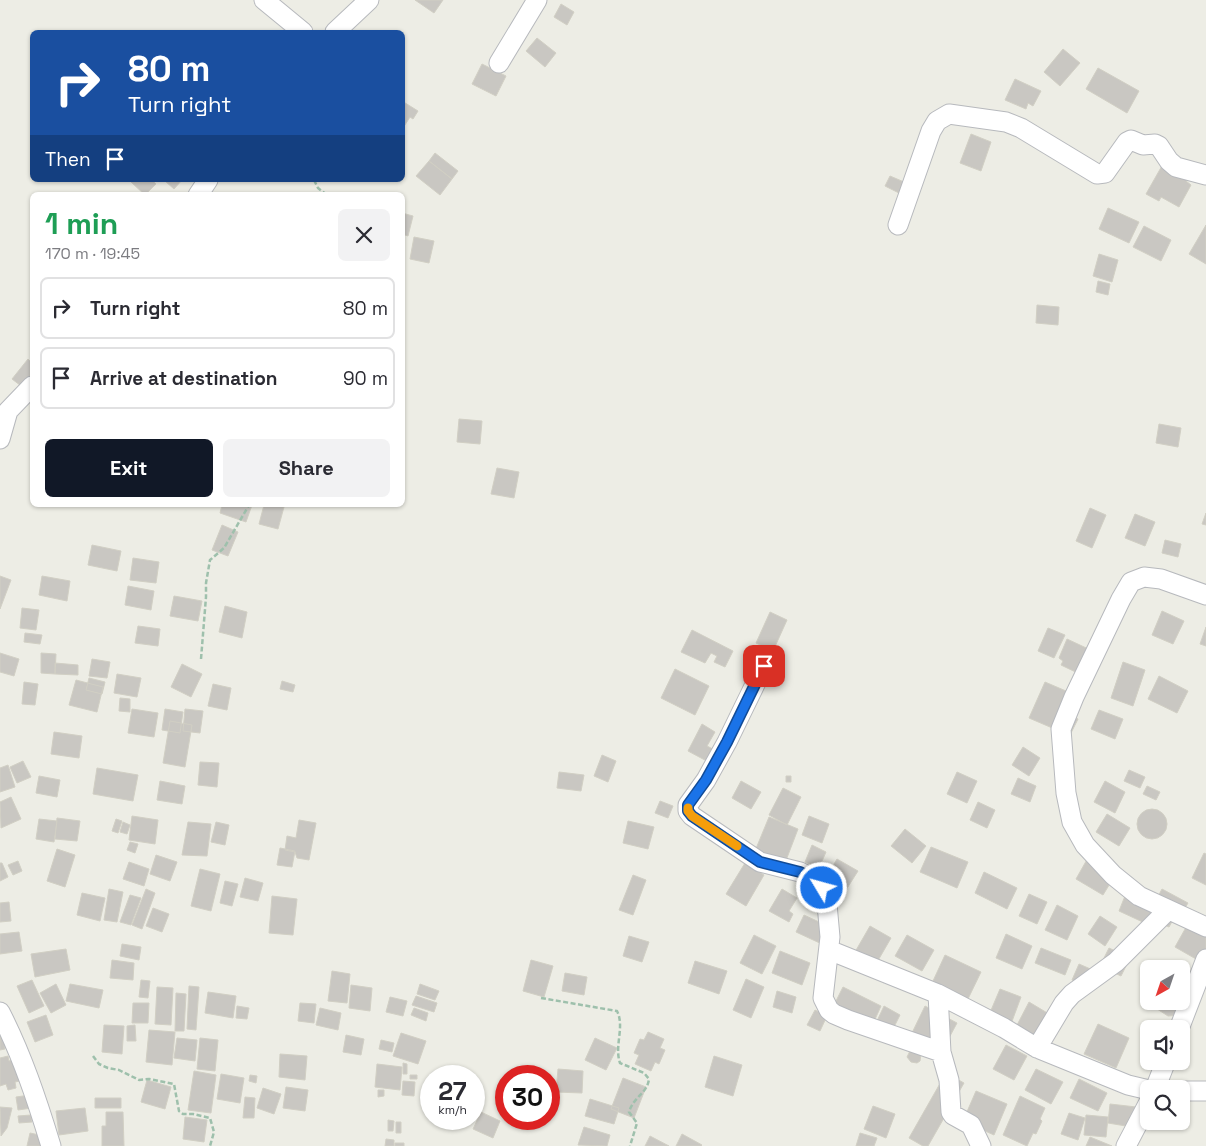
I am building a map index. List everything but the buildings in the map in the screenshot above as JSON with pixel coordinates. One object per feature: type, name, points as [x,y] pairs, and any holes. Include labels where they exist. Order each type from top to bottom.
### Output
[{"type":"street","points":[[264,0],[301,30]]},
{"type":"street","points":[[336,30],[369,0]]},
{"type":"street","points":[[499,63],[537,0]]},
{"type":"street","points":[[898,225],[931,131],[937,121],[949,114],[1006,122],[1021,128],[1097,174],[1105,173],[1130,140],[1143,145],[1155,144],[1159,146],[1169,161],[1176,167],[1206,175]]},
{"type":"street","points":[[0,439],[8,411],[30,388]]},
{"type":"street","points":[[1206,595],[1161,579],[1144,577],[1131,582],[1074,697],[1061,729],[1066,792],[1072,822],[1085,845],[1113,875],[1139,896],[1206,927]]},
{"type":"street","points":[[764,666],[727,742],[706,780],[688,805],[688,811],[692,816],[760,862],[800,872],[815,880],[822,888],[827,904],[829,923],[829,950],[825,968],[823,998],[829,1010],[848,1020],[941,1052]]},
{"type":"street","points":[[1037,1048],[1064,1003],[1072,994],[1116,962],[1168,910]]},
{"type":"street","points":[[829,950],[938,994],[1004,1028],[1037,1048],[1128,1085],[1140,1088]]},
{"type":"street","points":[[1182,1020],[1206,959]]},
{"type":"street","points":[[938,994],[941,1052],[949,1080],[951,1112],[971,1125],[981,1146]]},
{"type":"street","points":[[0,1012],[12,1036],[36,1096],[51,1146]]},
{"type":"street","points":[[1190,1091],[1206,1091]]},
{"type":"street","points":[[1126,1146],[1140,1119]]},
{"type":"path","points":[[315,182],[323,192]]},
{"type":"path","points":[[201,659],[206,583],[210,560],[224,548],[248,507]]},
{"type":"path","points":[[541,998],[617,1011],[620,1022],[617,1054],[620,1062],[644,1072],[649,1079],[648,1086],[632,1102],[629,1112],[637,1123],[630,1146]]},
{"type":"path","points":[[93,1056],[99,1064],[119,1070],[139,1080],[149,1079],[174,1084],[179,1111],[183,1114],[210,1118],[214,1132],[210,1146]]},
{"type":"slow traffic","points":[[688,808],[692,816],[737,846]]},
{"type":"route","points":[[764,666],[727,742],[706,780],[688,805],[688,811],[692,816],[760,862],[800,872],[815,880],[822,888]]}]
